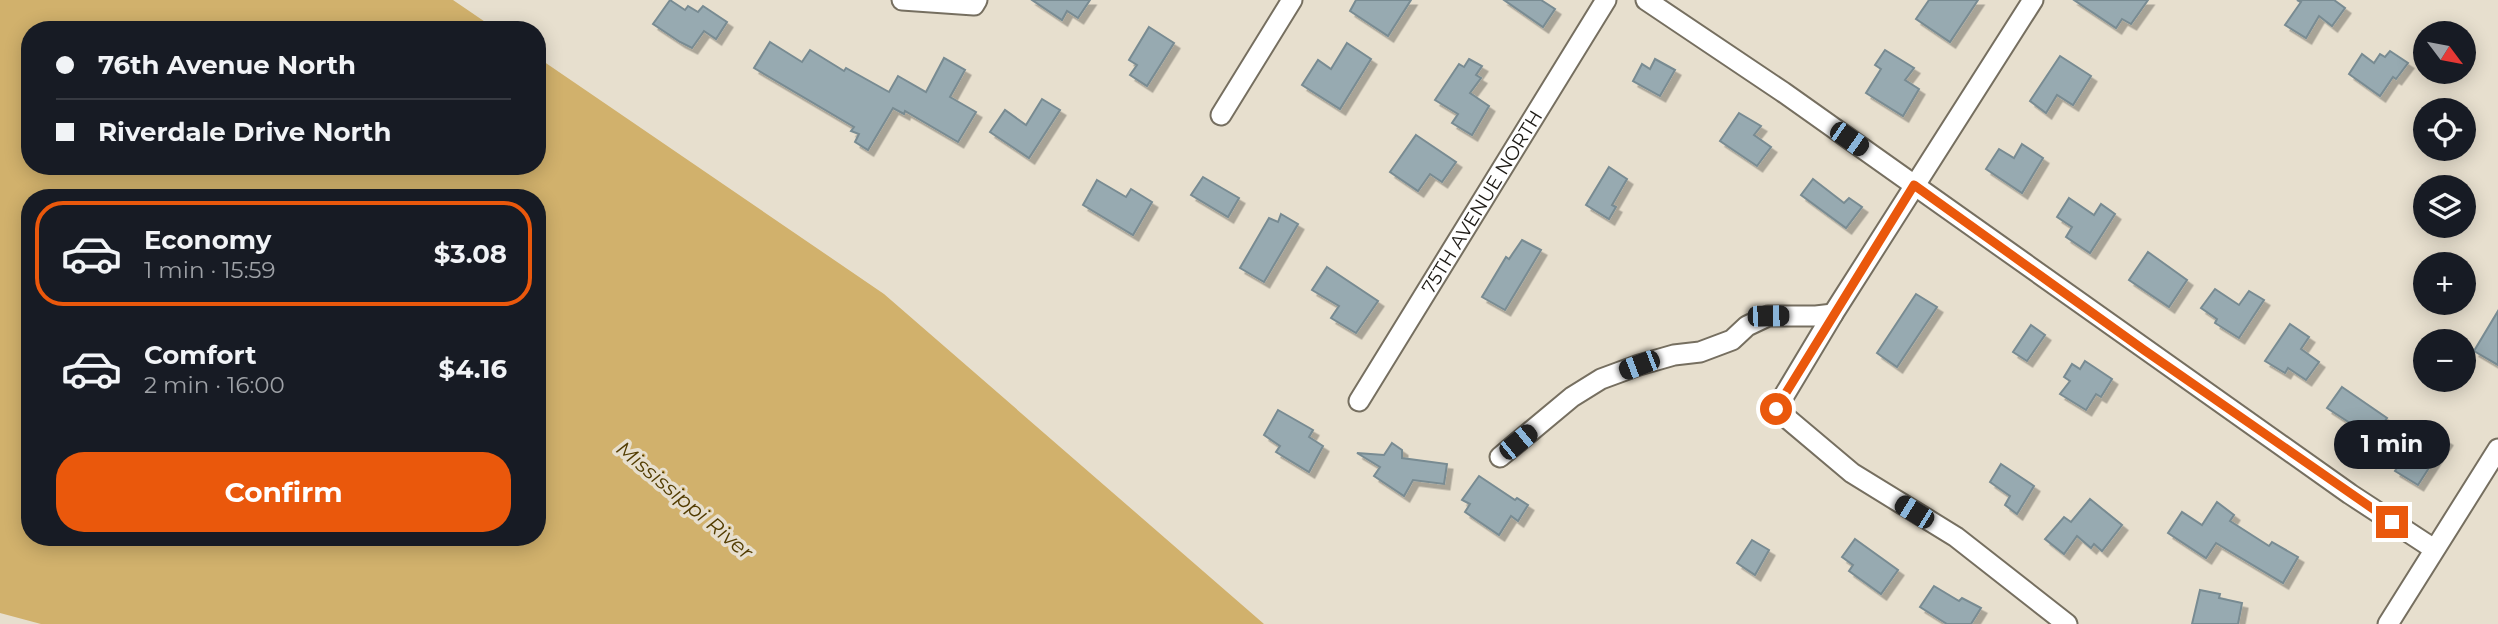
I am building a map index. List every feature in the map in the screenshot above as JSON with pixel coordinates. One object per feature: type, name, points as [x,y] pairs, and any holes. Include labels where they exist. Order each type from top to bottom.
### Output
[{"type":"street","points":[[902,0],[976,2]]},
{"type":"street","points":[[1221,115],[1292,0]]},
{"type":"street","name":"75TH AVENUE NORTH","points":[[1359,401],[1606,0]]},
{"type":"street","points":[[1646,0],[1783,92],[2350,494],[2434,549]]},
{"type":"street","points":[[2033,0],[1914,185],[1776,409],[1852,473],[1956,537],[2067,624]]},
{"type":"street","points":[[1500,457],[1572,397],[1601,379],[1639,365],[1674,355],[1700,352],[1732,340],[1747,326],[1768,316],[1833,314]]},
{"type":"street","points":[[2388,624],[2498,449]]},
{"type":"water","name":"Mississippi River","points":[[0,0],[453,0],[484,21],[21,21],[21,175],[546,175],[546,63],[884,294],[1264,624],[41,624],[0,613]]},
{"type":"building","points":[[670,0],[685,10],[688,6],[698,12],[703,6],[727,22],[716,39],[704,31],[692,48],[653,24]]},
{"type":"building","points":[[1032,0],[1090,0],[1078,18],[1067,11],[1062,20]]},
{"type":"building","points":[[1356,0],[1411,0],[1388,36],[1350,11]]},
{"type":"building","points":[[1504,0],[1541,0],[1555,9],[1543,27]]},
{"type":"building","points":[[1929,0],[1978,0],[1950,42],[1916,19]]},
{"type":"building","points":[[2074,0],[2148,0],[2131,24],[2122,19],[2116,28]]},
{"type":"building","points":[[2297,0],[2334,0],[2345,8],[2332,26],[2319,16],[2306,38],[2285,25],[2301,2]]},
{"type":"building","points":[[1149,27],[1174,43],[1147,86],[1130,75],[1137,65],[1129,60]]},
{"type":"building","points":[[770,42],[802,62],[810,50],[844,71],[846,68],[889,92],[898,76],[926,92],[944,58],[965,70],[950,97],[976,112],[958,142],[905,111],[904,114],[893,108],[868,150],[855,142],[859,134],[851,131],[854,127],[754,68]]},
{"type":"building","points":[[1347,43],[1371,59],[1340,109],[1302,85],[1318,60],[1331,69]]},
{"type":"building","points":[[1885,50],[1914,68],[1905,80],[1919,89],[1903,116],[1866,93],[1881,69],[1875,65]]},
{"type":"building","points":[[2390,51],[2408,63],[2396,79],[2393,77],[2380,96],[2349,74],[2362,54],[2374,63],[2380,54],[2385,57]]},
{"type":"building","points":[[2060,56],[2091,76],[2073,105],[2057,95],[2046,113],[2030,101]]},
{"type":"building","points":[[1469,59],[1482,66],[1476,75],[1481,78],[1470,93],[1489,106],[1472,135],[1452,123],[1458,114],[1435,100],[1459,64],[1464,67]]},
{"type":"building","points":[[1655,59],[1675,70],[1660,96],[1633,81],[1642,64],[1650,69]]},
{"type":"building","points":[[1042,99],[1060,110],[1029,158],[990,132],[1005,110],[1026,125]]},
{"type":"building","points":[[1739,113],[1761,126],[1754,135],[1771,147],[1757,166],[1720,141]]},
{"type":"building","points":[[1416,135],[1456,162],[1442,182],[1430,174],[1418,191],[1390,172]]},
{"type":"building","points":[[2022,144],[2043,158],[2022,193],[1986,169],[1999,149],[2014,158]]},
{"type":"building","points":[[1609,167],[1627,179],[1612,205],[1616,207],[1609,219],[1586,205]]},
{"type":"building","points":[[1203,177],[1239,198],[1228,217],[1191,195]]},
{"type":"building","points":[[1813,179],[1844,203],[1849,198],[1862,207],[1846,228],[1801,195]]},
{"type":"building","points":[[1097,180],[1126,197],[1131,189],[1152,202],[1133,235],[1083,205]]},
{"type":"building","points":[[2069,198],[2094,215],[2101,204],[2115,214],[2090,253],[2066,237],[2072,227],[2057,217]]},
{"type":"building","points":[[1281,214],[1298,224],[1264,282],[1240,268],[1269,218],[1278,222]]},
{"type":"building","points":[[1522,240],[1541,250],[1505,310],[1482,297],[1506,257],[1509,259]]},
{"type":"building","points":[[2148,252],[2187,280],[2169,307],[2129,280]]},
{"type":"building","points":[[1327,267],[1378,301],[1356,333],[1331,318],[1339,306],[1312,290]]},
{"type":"building","points":[[2215,289],[2239,305],[2249,291],[2264,300],[2239,338],[2215,323],[2217,319],[2201,308]]},
{"type":"building","points":[[1916,294],[1937,307],[1897,367],[1877,353]]},
{"type":"building","points":[[2498,311],[2498,365],[2476,352],[2476,348]]},
{"type":"building","points":[[2290,324],[2309,337],[2301,349],[2319,362],[2306,380],[2288,368],[2285,373],[2265,361]]},
{"type":"building","points":[[2031,325],[2045,335],[2027,361],[2013,352]]},
{"type":"building","points":[[2085,361],[2112,379],[2101,397],[2096,394],[2086,410],[2060,394],[2070,381],[2064,377],[2072,364],[2080,369]]},
{"type":"building","points":[[2342,387],[2387,418],[2373,438],[2327,408]]},
{"type":"building","points":[[1278,410],[1313,430],[1309,437],[1323,446],[1309,472],[1276,452],[1280,446],[1264,435]]},
{"type":"building","points":[[2424,426],[2447,440],[2418,485],[2395,471]]},
{"type":"building","points":[[1392,443],[1402,450],[1402,458],[1447,464],[1444,484],[1413,480],[1404,496],[1374,476],[1380,467],[1357,453],[1384,455]]},
{"type":"building","points":[[2001,464],[2034,486],[2017,514],[2005,505],[2010,496],[1990,482]]},
{"type":"building","points":[[1479,476],[1515,500],[1517,498],[1528,505],[1518,521],[1511,516],[1499,535],[1465,512],[1470,504],[1462,500]]},
{"type":"building","points":[[2090,499],[2122,525],[2102,551],[2094,544],[2091,548],[2077,536],[2064,554],[2045,539],[2064,517],[2071,522]]},
{"type":"building","points":[[2217,502],[2234,515],[2230,521],[2269,546],[2272,542],[2298,557],[2283,583],[2216,543],[2206,558],[2168,533],[2182,512],[2202,525]]},
{"type":"building","points":[[1855,539],[1898,570],[1881,594],[1849,571],[1853,565],[1842,557]]},
{"type":"building","points":[[1752,540],[1769,550],[1755,575],[1737,563]]},
{"type":"building","points":[[1934,586],[1959,601],[1962,598],[1981,608],[1971,624],[1947,624],[1920,607]]},
{"type":"building","points":[[2200,590],[2242,603],[2238,624],[2192,624]]},
{"type":"route","points":[[1776,409],[1914,185],[2144,350],[2392,522]]}]
